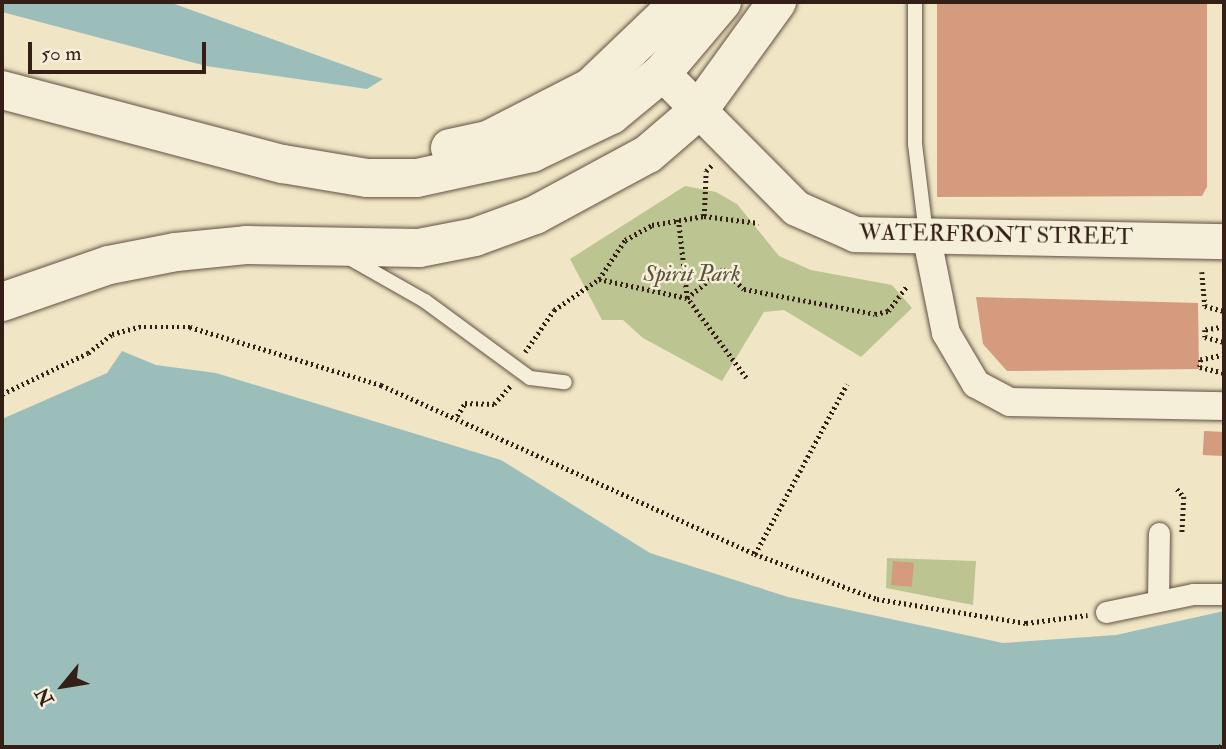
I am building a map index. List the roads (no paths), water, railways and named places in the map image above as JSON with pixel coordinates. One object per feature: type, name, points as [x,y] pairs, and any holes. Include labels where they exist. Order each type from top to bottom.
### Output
[{"type":"main road","points":[[335,172],[488,140],[534,119],[591,87],[680,2]]},
{"type":"main road","points":[[2,90],[283,164],[366,178],[417,178],[532,153],[611,115],[662,73],[722,2]]},
{"type":"main road","points":[[2,302],[109,265],[176,252],[246,244],[335,250],[419,248],[475,237],[535,215],[648,154],[698,111],[777,2]]},
{"type":"street","name":"WATERFRONT STREET","points":[[662,73],[796,208],[855,234],[1224,241]]},
{"type":"street","points":[[926,234],[946,333],[976,384],[1010,402],[1224,406]]},
{"type":"street","points":[[1158,601],[1159,533]]},
{"type":"street","points":[[1105,612],[1158,601],[1224,594]]},
{"type":"lane","points":[[915,2],[915,144],[926,234]]},
{"type":"lane","points":[[335,250],[425,300],[530,378],[565,382]]},
{"type":"water","points":[[2,2],[169,2],[383,79],[367,89],[206,66],[2,12]]},
{"type":"water","points":[[122,351],[156,365],[216,373],[501,460],[650,553],[788,597],[1003,643],[1116,635],[1224,611],[1224,747],[2,747],[2,419],[107,373]]},
{"type":"park label","name":"Spirit Park","points":[[692,274]]}]
